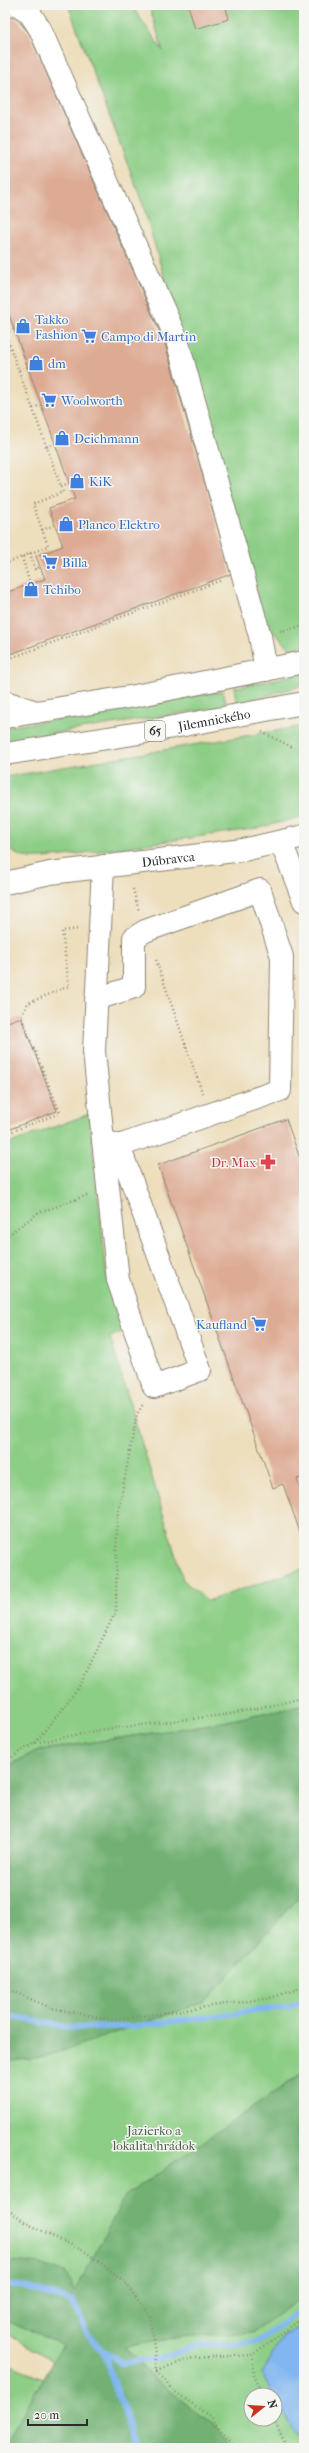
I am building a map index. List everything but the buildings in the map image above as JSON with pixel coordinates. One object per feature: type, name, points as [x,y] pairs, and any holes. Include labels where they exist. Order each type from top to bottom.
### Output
[{"type":"main road","points":[[18,5],[28,12],[40,29],[177,340],[260,636],[266,670]]},
{"type":"main road","points":[[5,717],[135,696],[304,662]]},
{"type":"main road","points":[[5,702],[36,712]]},
{"type":"main road","name":"Jilemnického","points":[[5,754],[146,732],[304,703]]},
{"type":"main road","name":"Dúbravca","points":[[5,883],[32,876],[103,866],[243,850],[304,836]]},
{"type":"main road","points":[[281,842],[304,901]]},
{"type":"main road","points":[[103,866],[94,1051],[111,1143],[200,1370],[154,1387],[118,1280],[107,1188],[111,1143]]},
{"type":"main road","name":"Dúbravca","points":[[5,871],[14,875],[32,876]]},
{"type":"main road","points":[[96,999],[134,987],[134,938],[145,932],[260,890],[282,957],[280,1090],[210,1114],[111,1143]]},
{"type":"path","points":[[14,329],[5,332],[63,492],[33,504],[49,551]]},
{"type":"path","points":[[19,370],[28,367]]},
{"type":"path","points":[[33,408],[42,405]]},
{"type":"path","points":[[47,447],[56,444]]},
{"type":"path","points":[[61,486],[70,484]]},
{"type":"path","points":[[42,530],[55,525]]},
{"type":"path","points":[[5,564],[48,546]]},
{"type":"path","points":[[30,553],[35,569],[40,567]]},
{"type":"path","points":[[22,557],[30,584]]},
{"type":"path","points":[[5,660],[229,578]]},
{"type":"path","points":[[277,632],[304,626]]},
{"type":"path","points":[[259,731],[292,747]]},
{"type":"path","points":[[133,889],[145,932],[210,1114]]},
{"type":"path","points":[[5,1134],[60,1113],[21,1017],[28,1003],[69,986],[62,931],[81,929]]},
{"type":"path","points":[[5,1237],[38,1213],[107,1188]]},
{"type":"path","points":[[35,1743],[79,1687],[116,1611],[117,1518],[137,1414],[154,1387]]},
{"type":"path","points":[[5,1761],[35,1743],[100,1730],[231,1714],[304,1698]]},
{"type":"path","points":[[5,1988],[51,2008],[113,2020],[270,1998],[304,1987]]},
{"type":"path","points":[[5,2207],[24,2222],[86,2252],[124,2281],[150,2316],[157,2370],[172,2389],[208,2415],[237,2448]]},
{"type":"path","points":[[157,2370],[192,2358],[252,2355],[304,2317]]},
{"type":"path","points":[[252,2355],[254,2375],[259,2387]]},
{"type":"path","points":[[278,2427],[288,2448]]},
{"type":"green space","points":[[68,5],[131,5],[163,51],[149,5],[304,5],[304,646],[292,650],[265,624],[143,205]]},
{"type":"green space","points":[[304,673],[304,685],[237,704],[234,688]]},
{"type":"green space","points":[[223,691],[227,706],[5,741],[5,727],[116,711]]},
{"type":"green space","points":[[304,726],[304,816],[259,828],[47,858],[32,858],[17,855],[5,845],[5,777]]},
{"type":"green space","points":[[89,1114],[108,1286],[123,1332],[110,1337],[183,1580],[208,1601],[304,1568],[304,1704],[223,1722],[36,1751],[5,1768],[5,1145]]},
{"type":"green space","points":[[304,1704],[304,1891],[205,2002],[44,2057],[5,2062],[5,1768],[36,1751],[223,1722]]},
{"type":"green space","name":"Jazierko a lokalita hrádok","points":[[304,1804],[304,2448],[45,2448],[70,2371],[5,2332],[5,1943]]},
{"type":"green space","points":[[304,2072],[304,2296],[253,2332],[179,2337],[125,2347],[151,2376],[210,2421],[233,2448],[5,2448],[5,2443],[63,2345],[5,2319],[5,2260],[39,2264],[65,2272],[75,2292],[125,2196]]},
{"type":"green space","points":[[5,2363],[49,2380],[5,2448]]},
{"type":"water","points":[[304,2325],[304,2448],[283,2412],[283,2387],[269,2387],[262,2374],[283,2336]]},
{"type":"waterway","points":[[5,2015],[70,2028],[136,2026],[287,2007],[304,2002]]},
{"type":"waterway","points":[[5,2286],[21,2286],[73,2301],[87,2333],[103,2351],[120,2362],[156,2360],[200,2345],[257,2343],[304,2308]]},
{"type":"waterway","points":[[103,2351],[136,2448]]},
{"type":"place","name":"Takko Fashion","points":[[23,326]]},
{"type":"place","name":"Campo di Martin","points":[[89,336]]},
{"type":"place","name":"dm","points":[[36,363]]},
{"type":"place","name":"Woolworth","points":[[49,400]]},
{"type":"place","name":"Deichmann","points":[[62,438]]},
{"type":"place","name":"KiK","points":[[77,481]]},
{"type":"place","name":"Planeo Elektro","points":[[66,524]]},
{"type":"place","name":"Billa","points":[[50,562]]},
{"type":"place","name":"Tchibo","points":[[31,589]]},
{"type":"place","name":"Dr. Max","points":[[268,1162]]},
{"type":"place","name":"Kaufland","points":[[259,1324]]}]
